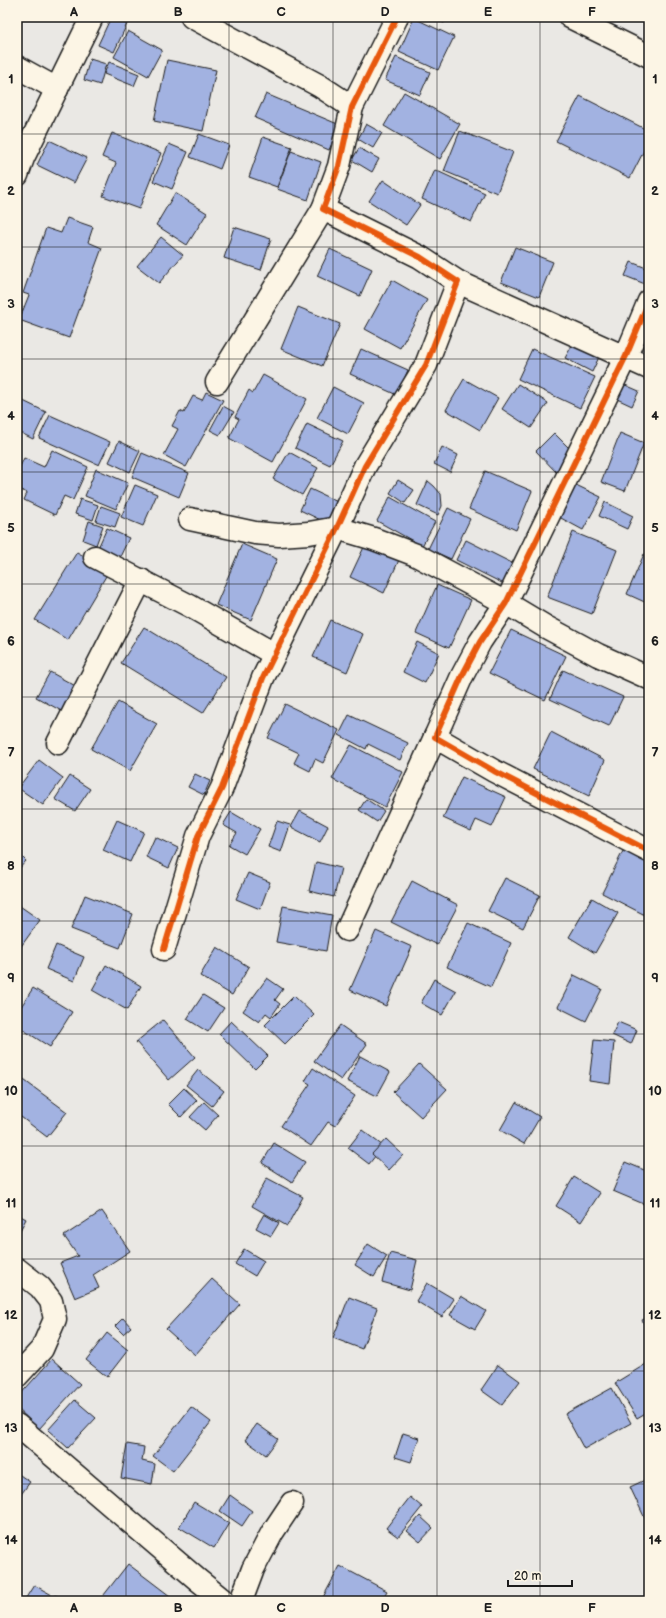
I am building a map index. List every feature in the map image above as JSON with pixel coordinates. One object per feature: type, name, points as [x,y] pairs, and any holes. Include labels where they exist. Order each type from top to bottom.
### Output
[{"type":"street","points":[[17,175],[23,158],[92,17]]},
{"type":"street","points":[[192,17],[320,86],[352,107]]},
{"type":"street","points":[[217,382],[323,209],[339,166],[352,107],[397,17]]},
{"type":"street","points":[[570,17],[649,56]]},
{"type":"street","points":[[17,68],[57,89]]},
{"type":"street","points":[[323,209],[420,257],[458,282],[626,356],[649,368]]},
{"type":"street","points":[[164,949],[198,836],[222,788],[263,678],[338,528],[365,466],[426,365],[458,282]]},
{"type":"street","points":[[347,930],[462,676],[480,642],[506,603],[626,356],[649,301]]},
{"type":"street","points":[[190,519],[255,533],[279,535],[309,534],[338,528],[374,539],[416,555],[506,603],[546,627],[598,655],[649,678]]},
{"type":"street","points":[[95,557],[190,606],[274,654]]},
{"type":"street","points":[[58,743],[141,580]]},
{"type":"street","points":[[435,737],[494,771],[649,851]]},
{"type":"street","points":[[17,1269],[40,1287],[51,1301],[55,1319],[42,1350],[17,1376]]},
{"type":"street","points":[[17,1425],[224,1601]]},
{"type":"street","points":[[242,1601],[252,1568],[272,1533],[292,1503]]},
{"type":"building","points":[[111,17],[127,24],[114,52],[98,45]]},
{"type":"building","points":[[432,17],[447,17],[444,23]]},
{"type":"building","points":[[414,18],[454,37],[438,70],[399,52]]},
{"type":"building","points":[[128,31],[162,50],[148,76],[114,57]]},
{"type":"building","points":[[396,57],[430,72],[420,95],[385,80]]},
{"type":"building","points":[[90,59],[106,64],[100,85],[84,80]]},
{"type":"building","points":[[167,60],[216,70],[203,131],[154,121]]},
{"type":"building","points":[[109,62],[139,74],[134,86],[104,74]]},
{"type":"building","points":[[404,92],[460,124],[440,159],[384,126]]},
{"type":"building","points":[[266,94],[340,125],[329,150],[255,118]]},
{"type":"building","points":[[580,96],[649,131],[649,141],[630,178],[556,141]]},
{"type":"building","points":[[366,124],[382,133],[373,148],[358,139]]},
{"type":"building","points":[[460,131],[513,152],[497,193],[444,171]]},
{"type":"building","points":[[112,133],[161,153],[139,209],[103,196],[116,163],[102,157]]},
{"type":"building","points":[[199,134],[229,145],[220,169],[190,157]]},
{"type":"building","points":[[263,137],[292,147],[277,187],[249,177]]},
{"type":"building","points":[[49,140],[87,158],[74,183],[37,165]]},
{"type":"building","points":[[169,144],[188,152],[172,189],[153,181]]},
{"type":"building","points":[[359,148],[379,159],[372,172],[352,160]]},
{"type":"building","points":[[291,151],[321,162],[308,200],[277,189]]},
{"type":"building","points":[[435,170],[485,193],[471,222],[422,199]]},
{"type":"building","points":[[383,180],[420,205],[406,225],[369,201]]},
{"type":"building","points":[[175,193],[207,213],[187,245],[156,225]]},
{"type":"building","points":[[67,218],[93,227],[88,242],[102,248],[69,338],[19,320],[29,295],[23,293],[46,228],[61,233]]},
{"type":"building","points":[[234,227],[271,239],[261,270],[224,258]]},
{"type":"building","points":[[161,237],[183,255],[159,283],[137,266]]},
{"type":"building","points":[[515,247],[553,262],[539,297],[501,282]]},
{"type":"building","points":[[330,249],[372,269],[360,296],[317,276]]},
{"type":"building","points":[[631,262],[649,269],[649,275],[645,284],[625,276]]},
{"type":"building","points":[[392,280],[427,300],[400,348],[365,329]]},
{"type":"building","points":[[298,307],[340,324],[322,366],[281,349]]},
{"type":"building","points":[[574,342],[600,355],[592,372],[565,358]]},
{"type":"building","points":[[361,349],[408,370],[397,395],[350,374]]},
{"type":"building","points":[[532,349],[595,377],[580,408],[518,379]]},
{"type":"building","points":[[263,375],[307,399],[273,462],[229,438],[239,419],[235,417],[249,390],[253,393]]},
{"type":"building","points":[[464,379],[498,398],[480,430],[446,410]]},
{"type":"building","points":[[518,384],[548,403],[531,428],[502,409]]},
{"type":"building","points":[[623,384],[639,391],[632,406],[617,399]]},
{"type":"building","points":[[333,387],[364,403],[348,434],[317,418]]},
{"type":"building","points":[[206,392],[223,400],[186,467],[164,455],[178,429],[172,426],[180,411],[184,413],[193,396],[202,400]]},
{"type":"building","points":[[17,398],[46,412],[33,439],[17,431]]},
{"type":"building","points":[[223,406],[234,412],[220,435],[210,430]]},
{"type":"building","points":[[50,415],[110,442],[99,465],[39,438]]},
{"type":"building","points":[[307,424],[343,441],[330,465],[295,448]]},
{"type":"building","points":[[554,433],[575,454],[556,472],[536,451]]},
{"type":"building","points":[[620,433],[644,443],[625,491],[601,482]]},
{"type":"building","points":[[119,441],[140,451],[130,472],[109,462]]},
{"type":"building","points":[[442,447],[458,455],[450,472],[434,464]]},
{"type":"building","points":[[52,450],[88,467],[73,500],[64,496],[55,515],[24,500],[27,493],[17,488],[17,473],[24,458],[44,467]]},
{"type":"building","points":[[289,452],[318,468],[302,495],[273,479]]},
{"type":"building","points":[[142,453],[189,473],[179,497],[132,477]]},
{"type":"building","points":[[96,469],[128,483],[116,509],[85,496]]},
{"type":"building","points":[[485,471],[532,491],[516,530],[469,509]]},
{"type":"building","points":[[398,480],[414,490],[405,503],[390,493]]},
{"type":"building","points":[[428,481],[441,494],[442,506],[438,515],[417,505]]},
{"type":"building","points":[[135,485],[157,494],[143,526],[121,517]]},
{"type":"building","points":[[576,485],[601,497],[583,530],[559,517]]},
{"type":"building","points":[[310,489],[342,504],[331,525],[300,510]]},
{"type":"building","points":[[390,497],[435,522],[422,546],[377,521]]},
{"type":"building","points":[[80,499],[98,505],[93,520],[75,514]]},
{"type":"building","points":[[605,502],[633,516],[627,529],[599,516]]},
{"type":"building","points":[[101,506],[120,513],[115,527],[96,521]]},
{"type":"building","points":[[448,508],[470,519],[451,559],[428,549]]},
{"type":"building","points":[[89,521],[103,526],[96,545],[83,540]]},
{"type":"building","points":[[107,528],[129,538],[119,559],[97,550]]},
{"type":"building","points":[[573,532],[617,550],[592,614],[547,597]]},
{"type":"building","points":[[466,540],[516,565],[506,585],[456,560]]},
{"type":"building","points":[[242,544],[277,559],[251,620],[216,605]]},
{"type":"building","points":[[365,545],[399,560],[384,593],[350,577]]},
{"type":"building","points":[[77,552],[109,571],[68,640],[35,620]]},
{"type":"building","points":[[644,554],[649,556],[649,604],[627,594]]},
{"type":"building","points":[[437,585],[471,600],[449,648],[416,633]]},
{"type":"building","points":[[330,620],[363,634],[347,672],[313,657]]},
{"type":"building","points":[[144,627],[226,677],[203,713],[121,663]]},
{"type":"building","points":[[511,630],[566,656],[545,700],[489,673]]},
{"type":"building","points":[[417,642],[439,653],[425,683],[403,672]]},
{"type":"building","points":[[563,670],[623,697],[609,726],[550,699]]},
{"type":"building","points":[[50,672],[81,689],[67,714],[36,697]]},
{"type":"building","points":[[118,702],[157,724],[130,771],[91,749]]},
{"type":"building","points":[[285,704],[339,730],[323,763],[315,759],[310,771],[294,763],[299,753],[268,738]]},
{"type":"building","points":[[349,715],[408,743],[400,760],[368,744],[366,749],[339,735]]},
{"type":"building","points":[[551,732],[605,760],[589,796],[533,769]]},
{"type":"building","points":[[351,745],[403,772],[385,807],[332,779]]},
{"type":"building","points":[[39,760],[63,778],[43,805],[18,788]]},
{"type":"building","points":[[195,774],[210,781],[204,795],[188,787]]},
{"type":"building","points":[[70,776],[90,789],[75,811],[55,799]]},
{"type":"building","points":[[462,777],[506,797],[492,827],[476,820],[471,831],[443,818]]},
{"type":"building","points":[[366,799],[384,811],[377,822],[359,810]]},
{"type":"building","points":[[300,811],[328,826],[320,842],[291,827]]},
{"type":"building","points":[[231,812],[260,829],[245,854],[229,845],[237,833],[223,825]]},
{"type":"building","points":[[117,820],[144,832],[130,862],[103,850]]},
{"type":"building","points":[[277,821],[290,825],[281,852],[268,847]]},
{"type":"building","points":[[155,837],[178,848],[169,868],[146,857]]},
{"type":"building","points":[[627,843],[649,855],[649,908],[645,915],[602,893]]},
{"type":"building","points":[[17,852],[26,861],[17,871]]},
{"type":"building","points":[[316,862],[341,868],[334,897],[309,891]]},
{"type":"building","points":[[248,873],[270,882],[260,909],[236,899]]},
{"type":"building","points":[[505,878],[540,895],[523,928],[488,911]]},
{"type":"building","points":[[412,881],[458,905],[437,945],[391,922]]},
{"type":"building","points":[[85,895],[133,914],[120,948],[71,929]]},
{"type":"building","points":[[592,898],[618,913],[595,953],[569,937]]},
{"type":"building","points":[[17,904],[40,920],[17,952]]},
{"type":"building","points":[[283,906],[332,915],[326,951],[276,942]]},
{"type":"building","points":[[468,923],[511,943],[491,987],[447,967]]},
{"type":"building","points":[[376,931],[412,947],[386,1006],[350,990]]},
{"type":"building","points":[[56,945],[84,957],[74,981],[46,969]]},
{"type":"building","points":[[217,947],[249,967],[232,995],[200,976]]},
{"type":"building","points":[[106,965],[141,986],[127,1010],[92,990]]},
{"type":"building","points":[[574,975],[602,989],[586,1021],[558,1007]]},
{"type":"building","points":[[267,978],[283,989],[275,1000],[280,1004],[271,1017],[266,1013],[259,1022],[243,1011]]},
{"type":"building","points":[[434,979],[456,991],[442,1015],[421,1003]]},
{"type":"building","points":[[33,988],[72,1012],[50,1047],[17,1026],[17,1013]]},
{"type":"building","points":[[203,995],[224,1008],[208,1032],[187,1019]]},
{"type":"building","points":[[294,996],[314,1015],[285,1044],[265,1025]]},
{"type":"building","points":[[163,1020],[195,1057],[169,1080],[136,1042]]},
{"type":"building","points":[[231,1021],[268,1056],[255,1069],[219,1034]]},
{"type":"building","points":[[618,1022],[637,1030],[631,1044],[612,1035]]},
{"type":"building","points":[[340,1025],[367,1044],[341,1080],[314,1061]]},
{"type":"building","points":[[594,1040],[614,1042],[610,1084],[589,1081]]},
{"type":"building","points":[[360,1056],[390,1072],[377,1096],[347,1081]]},
{"type":"building","points":[[419,1064],[447,1089],[421,1117],[393,1092]]},
{"type":"building","points":[[313,1068],[355,1096],[335,1126],[328,1122],[311,1146],[281,1126],[310,1084],[305,1081]]},
{"type":"building","points":[[198,1070],[224,1091],[212,1106],[186,1085]]},
{"type":"building","points":[[17,1075],[67,1112],[47,1137],[17,1114]]},
{"type":"building","points":[[184,1088],[197,1100],[181,1117],[168,1104]]},
{"type":"building","points":[[204,1102],[218,1115],[205,1130],[190,1117]]},
{"type":"building","points":[[516,1102],[540,1117],[524,1144],[500,1130]]},
{"type":"building","points":[[362,1130],[383,1146],[369,1164],[348,1148]]},
{"type":"building","points":[[386,1139],[403,1155],[389,1170],[372,1154]]},
{"type":"building","points":[[274,1143],[305,1162],[292,1182],[262,1163]]},
{"type":"building","points":[[625,1162],[649,1172],[649,1197],[646,1205],[613,1191]]},
{"type":"building","points":[[574,1177],[600,1193],[581,1222],[556,1206]]},
{"type":"building","points":[[267,1178],[303,1197],[287,1226],[252,1206]]},
{"type":"building","points":[[102,1211],[130,1251],[93,1275],[99,1288],[75,1298],[60,1263],[78,1256],[64,1236]]},
{"type":"building","points":[[17,1214],[26,1219],[17,1236]]},
{"type":"building","points":[[264,1214],[279,1223],[271,1236],[256,1228]]},
{"type":"building","points":[[368,1244],[387,1256],[374,1277],[355,1265]]},
{"type":"building","points":[[244,1249],[264,1261],[255,1276],[235,1264]]},
{"type":"building","points":[[390,1253],[417,1260],[410,1290],[382,1282]]},
{"type":"building","points":[[212,1279],[240,1304],[195,1355],[166,1329]]},
{"type":"building","points":[[427,1283],[454,1299],[442,1317],[416,1301]]},
{"type":"building","points":[[461,1296],[486,1311],[475,1329],[450,1315]]},
{"type":"building","points":[[349,1297],[377,1308],[362,1349],[333,1338]]},
{"type":"building","points":[[649,1317],[649,1332],[642,1320]]},
{"type":"building","points":[[123,1318],[131,1327],[123,1334],[115,1326]]},
{"type":"building","points":[[107,1333],[128,1350],[107,1377],[86,1360]]},
{"type":"building","points":[[52,1359],[80,1384],[39,1429],[17,1408],[17,1398]]},
{"type":"building","points":[[646,1364],[649,1369],[649,1411],[637,1418],[615,1383]]},
{"type":"building","points":[[498,1365],[520,1381],[502,1405],[481,1390]]},
{"type":"building","points":[[612,1388],[631,1423],[584,1449],[565,1414]]},
{"type":"building","points":[[75,1400],[96,1418],[68,1448],[48,1430]]},
{"type":"building","points":[[191,1407],[211,1422],[173,1471],[153,1456]]},
{"type":"building","points":[[257,1424],[278,1439],[266,1455],[245,1440]]},
{"type":"building","points":[[403,1433],[419,1438],[411,1462],[395,1457]]},
{"type":"building","points":[[127,1444],[144,1447],[142,1461],[155,1464],[152,1484],[121,1478]]},
{"type":"building","points":[[17,1473],[30,1482],[17,1500]]},
{"type":"building","points":[[649,1478],[649,1527],[630,1487]]},
{"type":"building","points":[[230,1495],[252,1511],[242,1526],[220,1511]]},
{"type":"building","points":[[410,1497],[422,1507],[398,1537],[386,1528]]},
{"type":"building","points":[[194,1502],[229,1523],[214,1548],[179,1527]]},
{"type":"building","points":[[420,1516],[433,1528],[420,1542],[407,1531]]},
{"type":"building","points":[[128,1564],[170,1596],[166,1601],[101,1601],[100,1600]]},
{"type":"building","points":[[340,1566],[387,1591],[381,1601],[321,1601]]},
{"type":"building","points":[[34,1585],[52,1595],[48,1601],[24,1601]]},
{"type":"building","points":[[54,1595],[69,1601],[51,1601]]},
{"type":"cycle path","points":[[164,949],[198,836],[222,788],[263,678],[337,528],[365,466],[426,365],[458,282],[420,257],[323,209],[339,166],[352,107],[397,17]]},
{"type":"cycle path","points":[[649,301],[626,356],[506,603],[480,642],[462,676],[435,737],[494,771],[649,851]]}]
